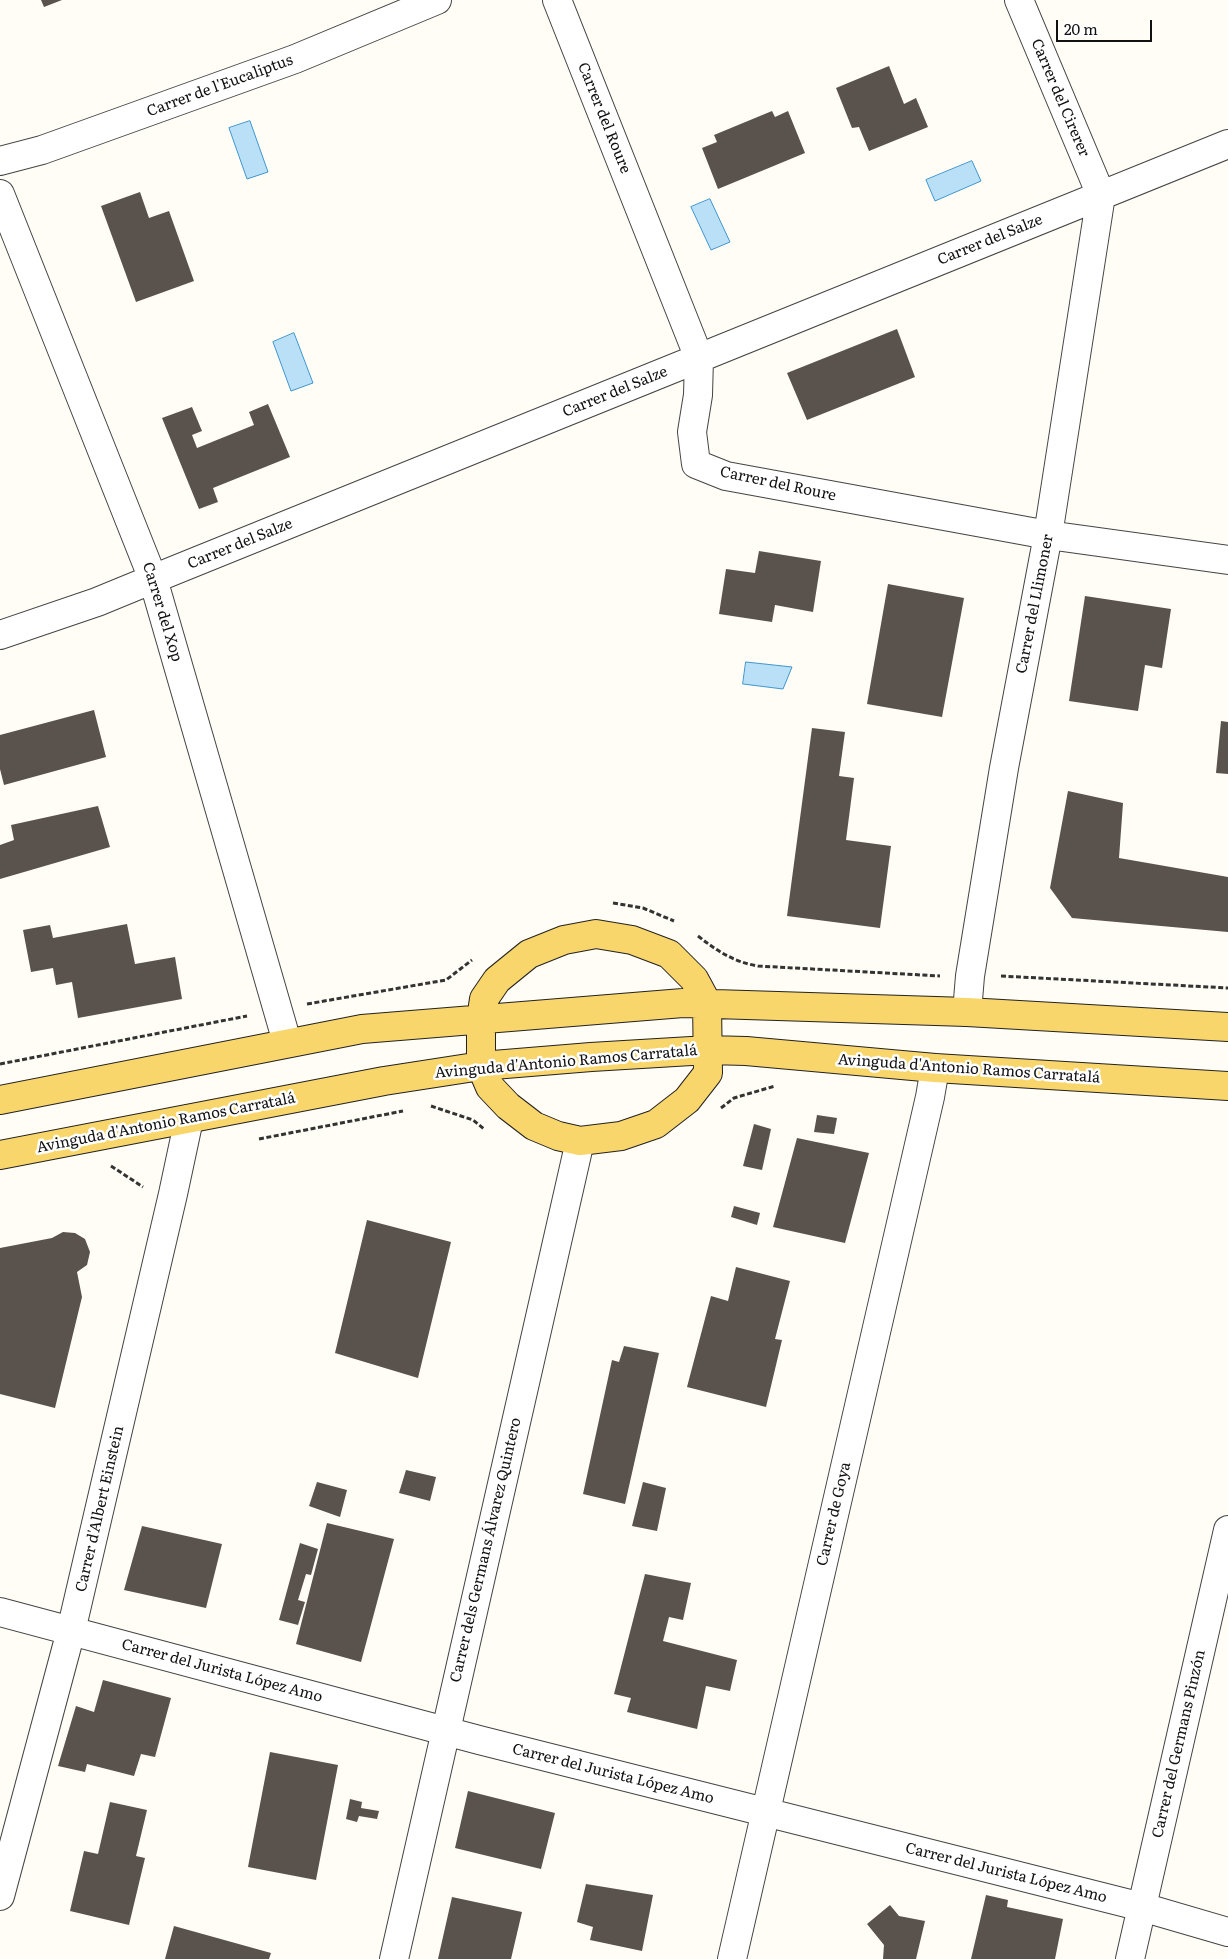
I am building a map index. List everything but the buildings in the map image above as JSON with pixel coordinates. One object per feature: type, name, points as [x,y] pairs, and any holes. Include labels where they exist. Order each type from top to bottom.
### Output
[{"type":"main road","points":[[596,934],[632,940],[669,954],[694,979],[707,1003],[708,1073],[687,1100],[656,1124],[621,1136],[580,1141],[558,1136],[534,1126],[514,1111],[490,1087],[481,1066],[480,1019],[484,999],[497,980],[530,954],[564,940],[596,934]]},
{"type":"main road","points":[[0,1100],[287,1042],[362,1029],[683,1003],[967,1012],[1228,1027]]},
{"type":"main road","name":"Avinguda d'Antonio Ramos Carratalá","points":[[0,1155],[366,1083],[481,1066],[708,1050],[746,1051],[935,1068],[1228,1086]]},
{"type":"street","name":"Carrer de l'Eucaliptus","points":[[0,161],[42,150],[295,59],[437,0]]},
{"type":"street","name":"Carrer del Roure","points":[[557,0],[699,358],[698,395],[692,432],[696,464],[726,476],[1048,535],[1228,560]]},
{"type":"street","name":"Carrer del Cirerer","points":[[1019,0],[1101,196]]},
{"type":"street","name":"Carrer del Salze","points":[[0,634],[96,602],[1228,144]]},
{"type":"street","name":"Carrer del Xop","points":[[0,194],[153,579],[287,1042]]},
{"type":"street","name":"Carrer del Llimoner","points":[[967,1012],[970,976],[1002,777],[1048,535],[1101,196]]},
{"type":"street","name":"Carrer de Goya","points":[[732,1959],[930,1097],[935,1068]]},
{"type":"street","name":"Carrer d'Albert Einstein","points":[[0,1896],[71,1631],[173,1194],[188,1119]]},
{"type":"street","name":"Carrer dels Germans Álvarez Quintero","points":[[394,1959],[580,1141]]},
{"type":"street","name":"Carrer del Germans Pinzón","points":[[1130,1959],[1228,1530]]},
{"type":"street","name":"Carrer del Jurista López Amo","points":[[0,1612],[766,1813],[1142,1907],[1228,1932]]},
{"type":"water","points":[[250,121],[268,172],[247,179],[229,128]]},
{"type":"water","points":[[972,161],[981,181],[935,201],[926,180]]},
{"type":"water","points":[[710,199],[730,242],[711,250],[691,207]]},
{"type":"water","points":[[294,333],[313,383],[291,391],[273,342]]},
{"type":"water","points":[[746,662],[792,667],[783,689],[743,684]]}]
